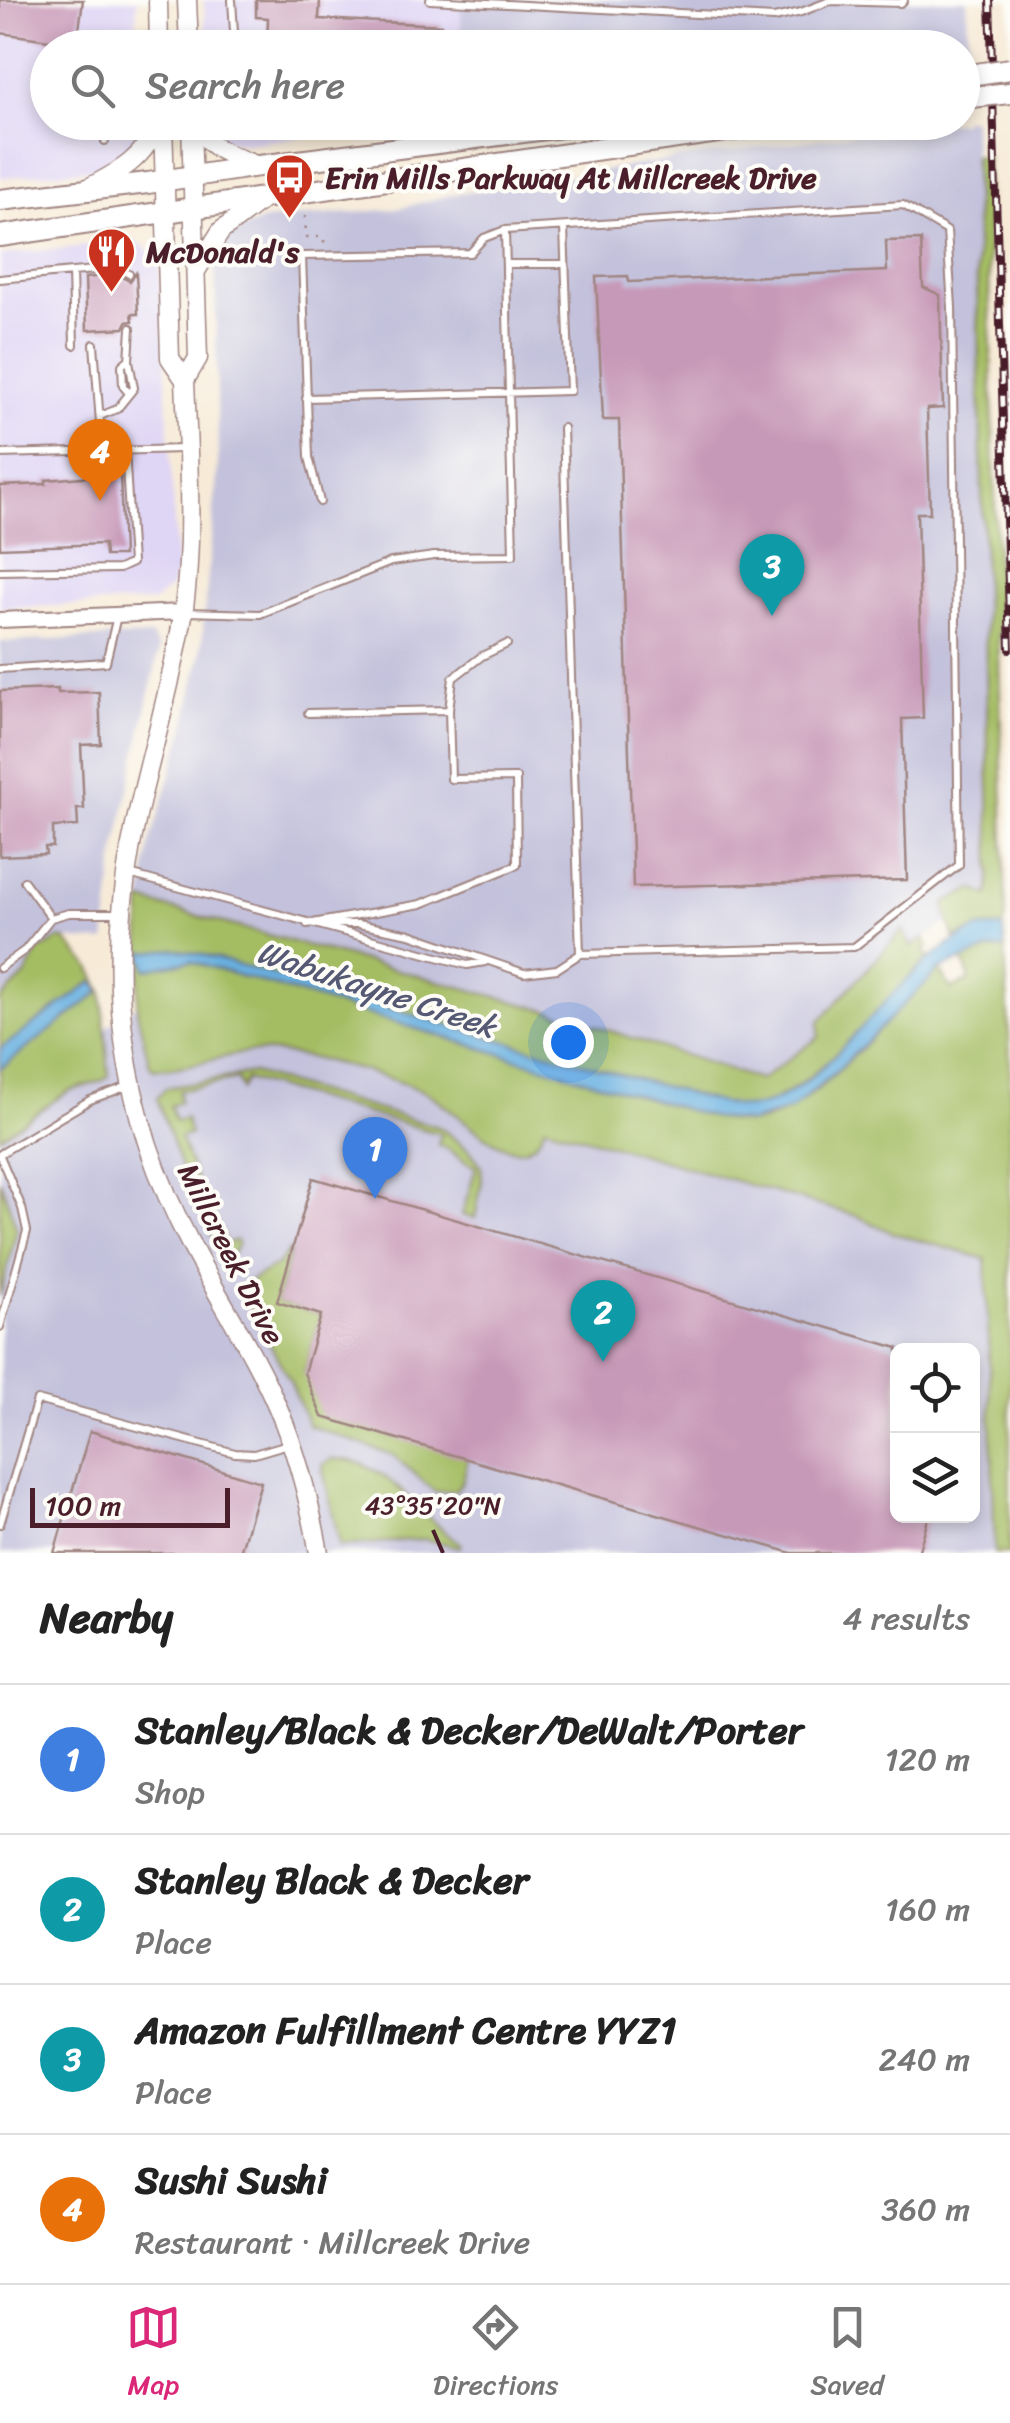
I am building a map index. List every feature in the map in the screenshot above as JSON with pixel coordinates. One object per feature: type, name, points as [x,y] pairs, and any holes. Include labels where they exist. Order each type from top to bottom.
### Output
[{"type":"main road","points":[[980,74],[1010,70]]},
{"type":"main road","points":[[980,96],[1010,93]]},
{"type":"main road","points":[[0,200],[461,140]]},
{"type":"main road","points":[[0,236],[663,140]]},
{"type":"street","points":[[158,0],[159,30]]},
{"type":"street","points":[[187,0],[188,30]]},
{"type":"street","points":[[86,189],[125,168],[150,140]]},
{"type":"street","name":"Millcreek Drive","points":[[162,140],[170,358],[185,380],[188,556],[184,612],[167,704],[135,822],[123,913],[122,1009],[132,1084],[154,1162],[170,1202],[264,1379],[292,1443],[308,1495],[319,1553]]},
{"type":"street","name":"Millcreek Drive","points":[[185,380],[198,358],[194,140]]},
{"type":"street","points":[[208,140],[215,148],[258,166]]},
{"type":"street","points":[[196,271],[221,231],[266,197]]},
{"type":"street","points":[[0,620],[184,612]]},
{"type":"lane","points":[[232,0],[233,30]]},
{"type":"lane","points":[[430,0],[774,18],[830,0],[904,0]]},
{"type":"lane","points":[[307,924],[358,924],[410,934],[524,974],[557,969],[580,954],[854,948],[960,865],[952,327],[947,231],[903,205],[506,230],[484,238],[470,253],[302,256],[309,457],[320,502]]},
{"type":"lane","points":[[306,398],[570,390],[564,228]]},
{"type":"lane","points":[[184,612],[260,614],[390,562],[434,556],[513,555],[506,230]]},
{"type":"lane","points":[[506,264],[565,264]]},
{"type":"lane","points":[[0,280],[119,268],[129,274]]},
{"type":"lane","points":[[72,272],[74,345]]},
{"type":"lane","points":[[100,416],[117,409],[134,388],[129,361],[130,328]]},
{"type":"lane","points":[[94,344],[102,450]]},
{"type":"lane","points":[[563,428],[580,954]]},
{"type":"lane","points":[[0,454],[188,448]]},
{"type":"lane","points":[[0,571],[120,569],[132,563],[125,450]]},
{"type":"lane","points":[[0,668],[106,662],[118,614]]},
{"type":"lane","points":[[307,924],[422,904],[517,865],[516,778],[451,780],[452,678],[507,644]]},
{"type":"lane","points":[[308,713],[449,710]]},
{"type":"lane","points":[[128,874],[467,966],[485,962]]},
{"type":"lane","points":[[24,881],[51,918]]},
{"type":"lane","points":[[0,968],[24,950],[51,918],[90,912],[123,913]]},
{"type":"lane","points":[[0,1327],[28,1231],[0,1155],[90,1100],[132,1084]]},
{"type":"lane","points":[[0,1524],[37,1400],[235,1453],[254,1454],[292,1443]]},
{"type":"path","points":[[305,216],[306,237],[324,237],[324,256]]},
{"type":"shaded area","points":[[0,0],[137,0],[136,30],[30,30],[30,140],[140,140],[110,167],[0,178]]},
{"type":"shaded area","points":[[204,0],[460,0],[461,30],[205,30]]},
{"type":"shaded area","points":[[460,0],[967,0],[968,30],[461,30]]},
{"type":"shaded area","points":[[221,140],[277,140],[248,144]]},
{"type":"shaded area","points":[[813,140],[973,140],[990,896],[944,904],[948,922],[911,948],[903,931],[819,1037],[760,1080],[553,1012],[142,901],[150,843],[185,728],[201,652],[218,464],[215,261],[230,234],[264,220],[397,209],[450,195]]},
{"type":"shaded area","points":[[134,241],[158,259],[160,269],[177,571],[170,588],[154,602],[0,608],[0,255]]},
{"type":"shaded area","points":[[152,636],[159,650],[116,849],[105,942],[59,939],[39,950],[25,976],[0,998],[0,642]]},
{"type":"shaded area","points":[[140,1003],[1003,1241],[1010,1553],[0,1553],[0,1105]]},
{"type":"green space","points":[[986,156],[1006,917],[1003,928],[982,928],[954,938],[944,904],[973,889],[989,896],[991,875],[974,157]]},
{"type":"green space","points":[[142,901],[553,1012],[760,1080],[819,1037],[819,1022],[903,930],[911,947],[925,938],[929,947],[924,951],[929,957],[845,1044],[797,1087],[752,1107],[721,1103],[208,956],[176,949],[146,969],[191,961],[711,1117],[745,1123],[775,1117],[825,1083],[940,969],[951,989],[970,980],[962,959],[1005,948],[1010,1058],[1010,1553],[995,1553],[986,1259],[893,1233],[857,1216],[545,1126],[534,1144],[520,1150],[504,1147],[423,1091],[314,1059],[252,1052],[154,1069],[137,1012]]},
{"type":"green space","points":[[59,939],[65,940],[90,967],[102,991],[109,1076],[69,1091],[0,1137],[0,1069],[100,992],[93,981],[0,1049],[0,1000],[25,976],[39,950]]},
{"type":"green space","points":[[253,1073],[441,1128],[481,1165],[475,1218],[462,1215],[476,1167],[438,1145],[441,1134],[246,1079],[241,1089],[237,1079],[179,1091],[180,1102],[170,1106],[175,1121],[185,1118],[190,1134],[180,1138],[204,1199],[227,1244],[236,1240],[238,1243],[234,1252],[222,1256],[187,1185],[157,1098],[166,1088]]},
{"type":"green space","points":[[0,1180],[17,1229],[0,1296]]},
{"type":"green space","points":[[290,1249],[277,1302],[321,1315],[304,1373],[468,1459],[456,1490],[435,1492],[393,1455],[308,1425],[291,1383],[239,1287],[277,1265]]},
{"type":"green space","points":[[332,1459],[353,1461],[387,1478],[461,1543],[460,1547],[424,1539],[340,1546],[322,1465]]},
{"type":"water","points":[[982,928],[1003,928],[1005,948],[987,950],[940,969],[841,1067],[792,1109],[750,1123],[711,1117],[190,961],[146,969],[142,952],[176,949],[208,956],[721,1103],[751,1107],[780,1098],[808,1080],[921,967],[951,943]]},
{"type":"water","points":[[94,981],[100,992],[0,1069],[0,1049]]},
{"type":"building","points":[[0,0],[83,0],[79,30],[30,30],[30,37],[0,33]]},
{"type":"building","points":[[256,0],[320,0],[319,19],[441,25],[441,30],[268,30],[268,18],[256,17]]},
{"type":"building","points":[[921,240],[923,287],[940,295],[943,408],[927,409],[930,513],[917,513],[923,718],[902,719],[907,880],[633,887],[619,420],[603,420],[596,277],[628,276],[629,282],[887,271],[886,241]]},
{"type":"building","name":"McDonald's","points":[[136,273],[138,314],[132,314],[133,321],[124,328],[87,330],[85,278],[117,275],[130,281]]},
{"type":"building","points":[[120,474],[123,556],[105,556],[104,544],[0,548],[0,486]]},
{"type":"building","points":[[58,689],[58,693],[99,692],[101,744],[81,745],[84,809],[77,809],[78,826],[53,827],[53,847],[45,847],[46,854],[0,856],[0,691]]},
{"type":"building","points":[[313,1178],[890,1346],[890,1523],[927,1523],[918,1553],[792,1553],[322,1417],[304,1373],[321,1315],[277,1302]]},
{"type":"building","points":[[90,1431],[261,1482],[240,1553],[54,1553]]},
{"type":"railway","points":[[990,0],[1010,649]]},
{"type":"place","name":"Erin Mills Parkway At Millcreek Drive","points":[[290,220]]},
{"type":"place","name":"McDonald's","points":[[111,294]]},
{"type":"place","name":"Sushi Sushi","points":[[100,501]]},
{"type":"place","name":"Amazon Fulfillment Centre YYZ1","points":[[772,616]]},
{"type":"place","name":"Stanley/Black & Decker/DeWalt/Porter","points":[[375,1199]]},
{"type":"place","name":"Stanley Black & Decker","points":[[603,1362]]},
{"type":"water label","name":"Wabukayne Creek","points":[[377,989]]}]
